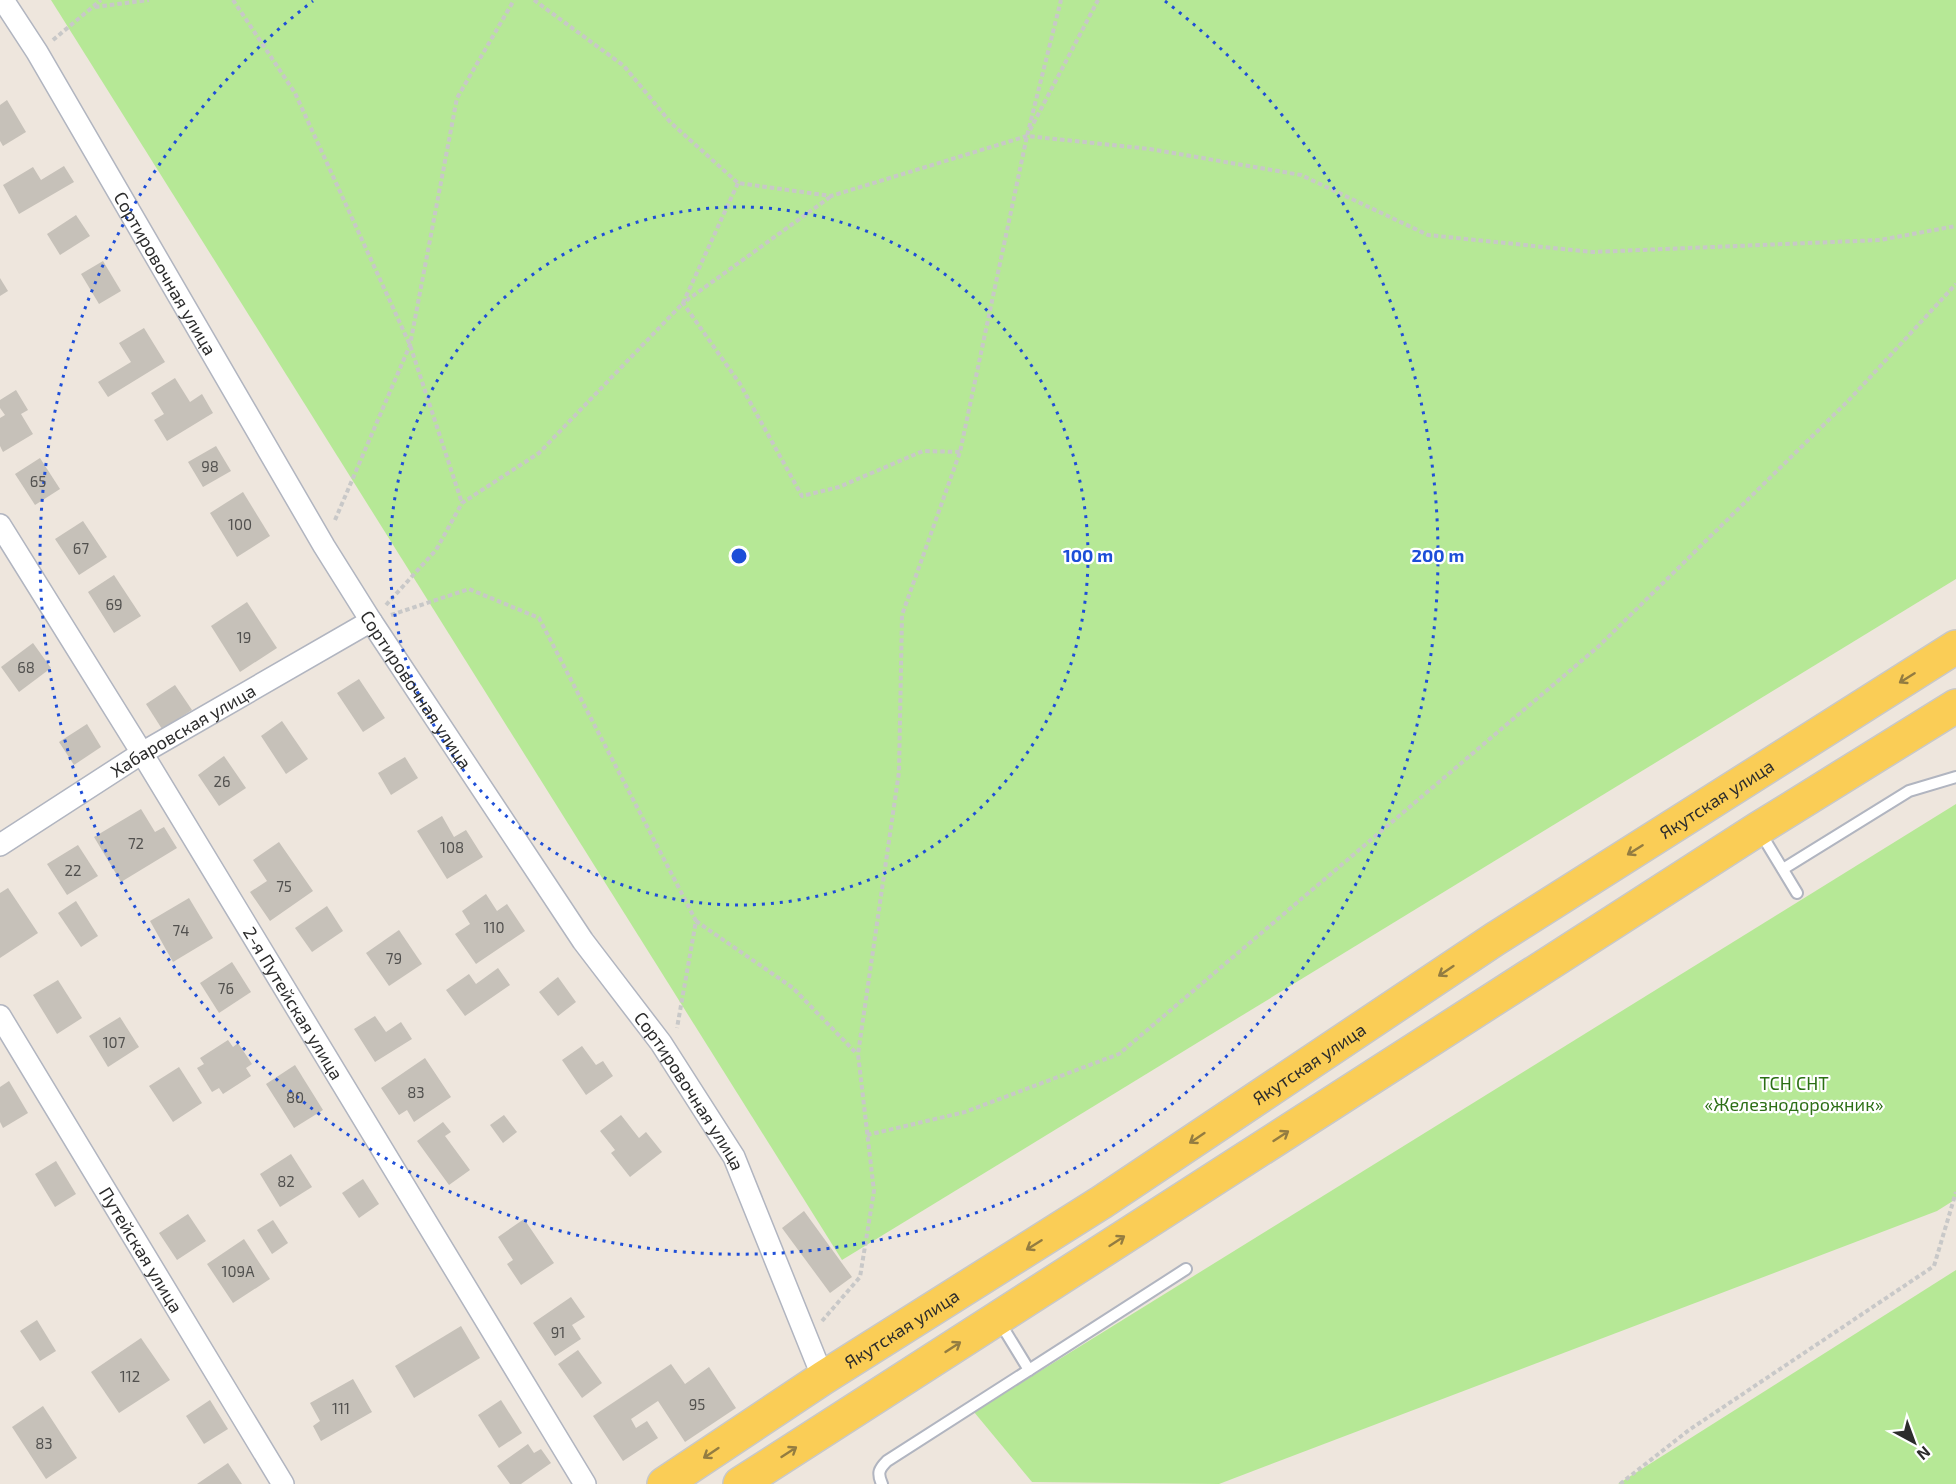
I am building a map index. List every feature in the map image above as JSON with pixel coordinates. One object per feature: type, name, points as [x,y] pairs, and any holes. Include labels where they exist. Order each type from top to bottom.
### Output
[{"type":"main road","name":"Якутская улица","points":[[664,1484],[818,1367],[1102,1202],[1495,939],[1956,647]]},
{"type":"main road","points":[[740,1484],[1758,829],[1956,706]]},
{"type":"street","name":"Сортировочная улица","points":[[3,0],[37,52],[324,546],[371,621],[583,941],[661,1042],[734,1157],[818,1367]]},
{"type":"street","name":"2-я Путейская улица","points":[[0,525],[142,753],[585,1484]]},
{"type":"street","name":"Хабаровская улица","points":[[0,845],[142,753],[371,621]]},
{"type":"street","name":"Путейская улица","points":[[0,1016],[283,1484]]},
{"type":"lane","points":[[1783,870],[1909,791],[1956,777]]},
{"type":"lane","points":[[1758,829],[1797,893]]},
{"type":"lane","points":[[882,1484],[878,1475],[880,1468],[888,1461],[1186,1269]]},
{"type":"lane","points":[[997,1319],[1029,1370]]},
{"type":"path","points":[[37,52],[101,0]]},
{"type":"path","points":[[95,7],[149,0]]},
{"type":"path","points":[[233,0],[295,93],[410,345],[462,503]]},
{"type":"path","points":[[324,546],[410,345],[457,98],[514,0]]},
{"type":"path","points":[[534,0],[624,66],[671,123],[738,183],[831,196]]},
{"type":"path","points":[[818,1367],[817,1326],[860,1277],[874,1191],[858,1054],[899,772],[902,615],[960,452],[1027,136],[1060,0]]},
{"type":"path","points":[[1027,136],[1098,0]]},
{"type":"path","points":[[371,621],[436,550],[462,503],[539,453],[684,303],[831,196],[1027,136],[1150,149],[1301,175],[1428,235],[1592,252],[1880,240],[1956,226]]},
{"type":"path","points":[[684,303],[738,183]]},
{"type":"path","points":[[867,1135],[964,1112],[1119,1054],[1599,646],[1849,400],[1956,284]]},
{"type":"path","points":[[684,303],[740,384],[802,496],[839,487],[923,451],[960,452]]},
{"type":"path","points":[[371,621],[469,589],[539,618],[696,921],[793,988],[858,1054]]},
{"type":"path","points":[[661,1042],[676,1033],[696,921]]},
{"type":"path","points":[[1620,1484],[1689,1430],[1934,1266],[1956,1192]]},
{"type":"green space","points":[[51,0],[1956,0],[1956,579],[842,1260]]},
{"type":"green space","name":"ТСН СНТ «Железнодорожник»","points":[[1956,804],[1956,1199],[1937,1211],[1219,1484],[1032,1482],[974,1412]]},
{"type":"green space","points":[[1956,1270],[1956,1484],[1618,1484]]},
{"type":"building","points":[[7,100],[26,132],[3,146],[0,141],[0,105]]},
{"type":"building","points":[[64,166],[74,182],[19,214],[3,185],[33,167],[41,180]]},
{"type":"building","points":[[76,215],[90,236],[60,255],[47,234]]},
{"type":"building","points":[[103,261],[121,291],[99,304],[81,274]]},
{"type":"building","points":[[0,278],[8,291],[0,296]]},
{"type":"building","points":[[144,328],[165,362],[108,397],[98,382],[131,362],[119,343]]},
{"type":"building","points":[[175,378],[190,402],[202,394],[213,413],[167,441],[154,420],[164,414],[151,393]]},
{"type":"building","points":[[16,390],[28,410],[21,414],[33,434],[3,452],[0,446],[0,418],[5,415],[0,408],[0,400]]},
{"type":"building","points":[[216,446],[231,471],[203,487],[188,462]]},
{"type":"building","points":[[40,458],[60,489],[35,505],[15,474]]},
{"type":"building","points":[[243,492],[270,536],[237,557],[210,513]]},
{"type":"building","points":[[83,521],[107,557],[79,575],[55,539]]},
{"type":"building","points":[[114,575],[141,616],[114,633],[88,592]]},
{"type":"building","points":[[247,602],[277,648],[240,672],[211,626]]},
{"type":"building","points":[[33,643],[51,668],[19,692],[1,667]]},
{"type":"building","points":[[359,679],[385,718],[363,732],[337,693]]},
{"type":"building","points":[[175,685],[192,710],[162,729],[146,704]]},
{"type":"building","points":[[282,721],[308,759],[286,774],[261,736]]},
{"type":"building","points":[[87,724],[101,747],[74,765],[59,742]]},
{"type":"building","points":[[224,756],[246,788],[219,806],[198,775]]},
{"type":"building","points":[[405,757],[418,778],[391,795],[378,773]]},
{"type":"building","points":[[141,809],[155,832],[164,827],[177,848],[121,882],[94,837]]},
{"type":"building","points":[[442,816],[454,837],[466,830],[483,857],[447,879],[417,831]]},
{"type":"building","points":[[279,842],[313,891],[270,921],[250,892],[267,881],[253,860]]},
{"type":"building","points":[[78,845],[98,876],[67,895],[47,864]]},
{"type":"building","points":[[8,888],[38,933],[0,958],[0,893]]},
{"type":"building","points":[[486,894],[497,911],[507,904],[525,931],[476,964],[455,934],[470,924],[462,911]]},
{"type":"building","points":[[189,898],[213,938],[173,962],[150,921]]},
{"type":"building","points":[[76,901],[98,936],[81,947],[58,913]]},
{"type":"building","points":[[327,906],[343,931],[312,952],[295,928]]},
{"type":"building","points":[[399,930],[422,964],[389,986],[366,953]]},
{"type":"building","points":[[232,962],[251,992],[219,1013],[200,983]]},
{"type":"building","points":[[498,968],[510,985],[465,1016],[446,990],[469,974],[476,984]]},
{"type":"building","points":[[558,977],[576,1002],[558,1016],[539,992]]},
{"type":"building","points":[[58,980],[82,1018],[57,1034],[33,995]]},
{"type":"building","points":[[375,1016],[386,1032],[401,1022],[412,1039],[375,1062],[354,1029]]},
{"type":"building","points":[[120,1017],[139,1047],[108,1067],[89,1036]]},
{"type":"building","points":[[228,1040],[233,1047],[238,1043],[252,1064],[246,1068],[251,1076],[223,1094],[219,1088],[212,1092],[197,1068],[204,1064],[200,1058]]},
{"type":"building","points":[[582,1046],[596,1065],[603,1061],[613,1076],[586,1095],[562,1060]]},
{"type":"building","points":[[425,1058],[451,1097],[414,1122],[407,1110],[399,1115],[381,1088]]},
{"type":"building","points":[[295,1065],[323,1110],[294,1128],[266,1084]]},
{"type":"building","points":[[179,1067],[202,1103],[173,1122],[149,1086]]},
{"type":"building","points":[[9,1081],[28,1113],[3,1128],[0,1122],[0,1087]]},
{"type":"building","points":[[504,1115],[517,1132],[503,1143],[490,1125]]},
{"type":"building","points":[[621,1115],[639,1138],[646,1132],[662,1152],[630,1177],[611,1153],[615,1150],[600,1131]]},
{"type":"building","points":[[443,1122],[451,1132],[445,1136],[470,1170],[449,1185],[417,1141]]},
{"type":"building","points":[[291,1154],[312,1187],[280,1207],[260,1174]]},
{"type":"building","points":[[56,1161],[76,1194],[55,1207],[35,1174]]},
{"type":"building","points":[[363,1179],[379,1204],[359,1218],[342,1193]]},
{"type":"building","points":[[804,1211],[852,1277],[830,1293],[782,1228]]},
{"type":"building","points":[[188,1214],[206,1241],[177,1260],[159,1233]]},
{"type":"building","points":[[524,1219],[554,1263],[521,1285],[507,1264],[513,1260],[498,1237]]},
{"type":"building","points":[[273,1220],[288,1243],[272,1254],[257,1230]]},
{"type":"building","points":[[244,1239],[270,1279],[233,1303],[207,1264]]},
{"type":"building","points":[[571,1297],[585,1317],[572,1325],[581,1339],[555,1356],[533,1323]]},
{"type":"building","points":[[37,1320],[56,1351],[40,1361],[20,1331]]},
{"type":"building","points":[[461,1326],[480,1358],[414,1398],[395,1366]]},
{"type":"building","points":[[141,1338],[170,1380],[119,1413],[91,1372]]},
{"type":"building","points":[[578,1350],[602,1383],[582,1398],[558,1364]]},
{"type":"building","points":[[671,1364],[685,1384],[709,1367],[736,1408],[685,1442],[658,1401],[631,1419],[636,1428],[647,1421],[658,1438],[623,1461],[593,1416]]},
{"type":"building","points":[[353,1379],[372,1412],[321,1441],[313,1426],[320,1421],[310,1403]]},
{"type":"building","points":[[210,1400],[228,1429],[204,1444],[186,1416]]},
{"type":"building","points":[[501,1400],[522,1433],[499,1448],[478,1415]]},
{"type":"building","points":[[43,1406],[77,1458],[46,1479],[12,1427]]},
{"type":"building","points":[[528,1444],[534,1453],[541,1449],[551,1463],[521,1484],[510,1484],[497,1466]]},
{"type":"building","points":[[228,1463],[242,1484],[197,1484]]}]
